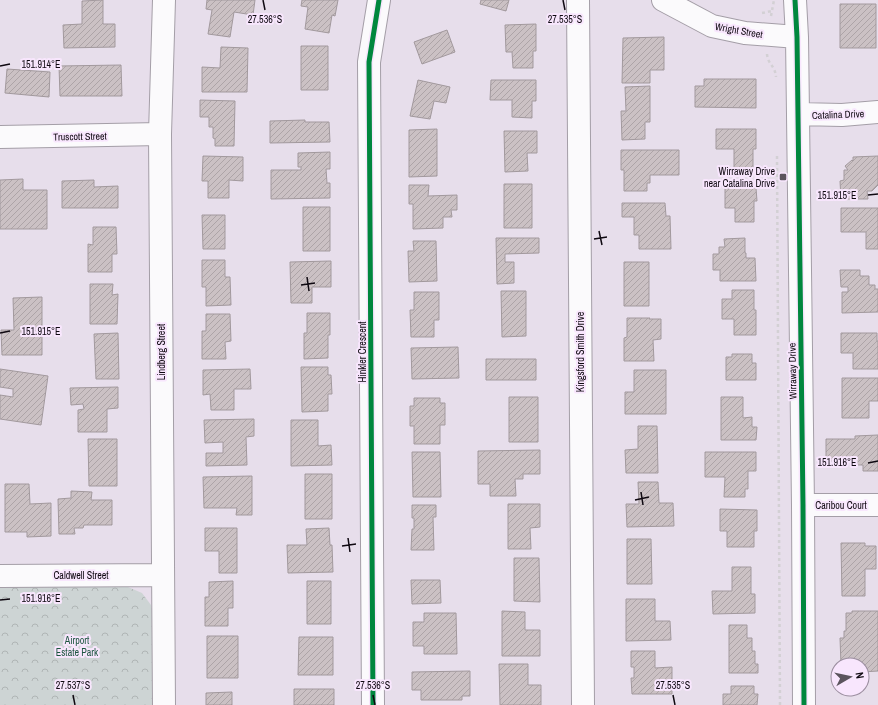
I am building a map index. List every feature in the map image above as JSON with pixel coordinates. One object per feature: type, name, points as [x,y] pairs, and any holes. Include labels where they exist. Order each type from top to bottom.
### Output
[{"type":"street","name":"Lindberg Street","points":[[164,0],[160,134],[164,705]]},
{"type":"street","name":"Hinkler Crescent","points":[[373,705],[369,62],[379,0]]},
{"type":"street","name":"Kingsford Smith Drive","points":[[578,0],[583,705]]},
{"type":"street","name":"Wright Street","points":[[663,0],[712,26],[745,33],[797,37]]},
{"type":"street","name":"Wirraway Drive","points":[[795,0],[798,114],[804,705]]},
{"type":"street","name":"Catalina Drive","points":[[798,114],[842,115],[878,112]]},
{"type":"street","name":"Truscott Street","points":[[0,137],[160,134]]},
{"type":"street","name":"Caribou Court","points":[[803,506],[878,505]]},
{"type":"street","name":"Caldwell Street","points":[[0,576],[163,575]]},
{"type":"path","points":[[774,0],[767,35],[768,60],[775,69],[776,80]]},
{"type":"path","points":[[759,14],[772,11]]},
{"type":"path","points":[[777,150],[780,705]]},
{"type":"green space","name":"Airport Estate Park","points":[[0,587],[128,587],[142,593],[151,605],[154,620],[154,705],[0,705]]},
{"type":"building","points":[[103,0],[103,24],[115,24],[115,47],[64,48],[63,25],[82,24],[82,1]]},
{"type":"building","points":[[207,0],[255,0],[253,15],[234,12],[230,37],[208,34],[212,10],[206,9]]},
{"type":"building","points":[[302,0],[338,0],[335,16],[332,15],[329,33],[305,29],[308,7],[301,6]]},
{"type":"building","points":[[481,0],[509,0],[506,11],[480,4]]},
{"type":"building","points":[[840,4],[876,4],[876,48],[840,48]]},
{"type":"building","points":[[536,24],[536,51],[533,51],[533,68],[513,68],[512,52],[506,52],[505,25]]},
{"type":"building","points":[[447,30],[455,52],[422,64],[414,42]]},
{"type":"building","points":[[664,37],[664,70],[650,70],[650,83],[622,83],[623,38]]},
{"type":"building","points":[[301,46],[328,46],[328,90],[301,90]]},
{"type":"building","points":[[221,47],[248,48],[247,92],[202,92],[202,67],[220,68]]},
{"type":"building","points":[[121,65],[122,96],[60,96],[59,66]]},
{"type":"building","points":[[7,69],[50,72],[49,97],[5,93]]},
{"type":"building","points":[[704,79],[756,79],[756,108],[695,107],[695,86],[704,86]]},
{"type":"building","points":[[418,80],[450,87],[446,103],[434,101],[430,119],[410,116]]},
{"type":"building","points":[[491,80],[536,80],[536,101],[532,101],[532,118],[512,117],[512,100],[490,100]]},
{"type":"building","points":[[650,86],[650,122],[645,122],[645,139],[622,140],[621,111],[626,111],[625,87]]},
{"type":"building","points":[[200,100],[235,101],[234,146],[215,146],[213,127],[209,127],[209,117],[200,117]]},
{"type":"building","points":[[305,120],[305,122],[329,122],[330,142],[270,143],[270,121]]},
{"type":"building","points":[[437,129],[437,176],[409,177],[409,130]]},
{"type":"building","points":[[716,129],[756,129],[756,149],[753,149],[753,174],[734,174],[734,149],[716,149]]},
{"type":"building","points":[[504,131],[537,131],[537,153],[527,153],[528,171],[505,172]]},
{"type":"building","points":[[621,150],[679,150],[679,175],[650,175],[650,183],[647,183],[647,191],[624,191],[624,170],[621,170]]},
{"type":"building","points":[[330,152],[330,169],[326,169],[327,183],[330,183],[330,198],[271,199],[271,170],[301,170],[301,167],[298,167],[298,153]]},
{"type":"building","points":[[203,156],[243,157],[243,181],[229,180],[229,198],[208,198],[208,181],[202,181]]},
{"type":"building","points":[[878,156],[878,185],[872,191],[867,191],[868,199],[841,199],[840,181],[844,180],[844,170],[848,170],[845,166],[852,160],[853,161],[853,157]]},
{"type":"building","points":[[23,179],[23,190],[47,190],[47,229],[0,229],[0,180]]},
{"type":"building","points":[[94,180],[94,187],[118,186],[118,208],[62,208],[62,181]]},
{"type":"building","points":[[504,184],[532,184],[532,228],[504,228]]},
{"type":"building","points":[[409,185],[429,185],[428,196],[457,195],[457,210],[451,210],[452,217],[443,217],[443,228],[413,229],[413,204],[409,204]]},
{"type":"building","points":[[725,188],[756,188],[757,201],[754,201],[754,222],[735,222],[735,208],[725,208]]},
{"type":"building","points":[[622,203],[665,203],[666,216],[670,216],[671,249],[639,249],[639,235],[634,235],[634,217],[622,217]]},
{"type":"building","points":[[303,207],[330,207],[330,251],[303,251]]},
{"type":"building","points":[[841,208],[878,208],[878,249],[866,249],[866,232],[841,232]]},
{"type":"building","points":[[202,215],[225,215],[225,249],[203,249]]},
{"type":"building","points":[[93,227],[116,227],[117,254],[112,254],[112,272],[88,272],[88,244],[93,245]]},
{"type":"building","points":[[496,238],[539,238],[539,253],[505,254],[505,262],[514,262],[514,283],[497,284]]},
{"type":"building","points":[[745,238],[746,258],[755,258],[756,281],[720,281],[720,270],[713,270],[713,254],[719,254],[719,247],[725,247],[724,239]]},
{"type":"building","points":[[413,241],[436,241],[437,281],[409,282],[408,251],[414,251]]},
{"type":"building","points":[[202,260],[225,260],[225,277],[230,277],[231,305],[206,306],[206,287],[202,287]]},
{"type":"building","points":[[331,261],[331,287],[312,287],[312,303],[291,303],[290,262]]},
{"type":"building","points":[[624,262],[649,262],[649,306],[624,306]]},
{"type":"building","points":[[840,270],[860,270],[860,276],[869,276],[869,285],[875,285],[875,289],[878,289],[878,312],[842,313],[842,292],[848,292],[848,287],[841,287]]},
{"type":"building","points":[[90,284],[113,284],[112,295],[118,294],[117,324],[90,324]]},
{"type":"building","points":[[732,290],[754,290],[756,335],[734,335],[734,319],[722,319],[722,299],[732,299]]},
{"type":"building","points":[[501,291],[526,291],[526,336],[502,337]]},
{"type":"building","points":[[414,292],[439,292],[439,320],[434,320],[434,337],[411,337],[410,310],[414,310]]},
{"type":"building","points":[[42,297],[42,355],[2,355],[1,330],[14,330],[13,298]]},
{"type":"building","points":[[307,313],[330,313],[328,358],[304,359],[304,333],[307,333]]},
{"type":"building","points":[[206,314],[230,314],[231,341],[225,342],[226,359],[202,359],[202,331],[206,331]]},
{"type":"building","points":[[627,318],[661,319],[661,339],[653,340],[654,361],[624,361],[624,338],[627,337]]},
{"type":"building","points":[[118,333],[119,379],[96,379],[94,334]]},
{"type":"building","points":[[841,333],[877,333],[878,369],[853,369],[853,353],[841,353]]},
{"type":"building","points":[[458,347],[459,378],[412,379],[411,348]]},
{"type":"building","points":[[732,354],[752,354],[752,363],[756,363],[756,380],[726,380],[726,357],[732,357]]},
{"type":"building","points":[[486,359],[536,359],[536,380],[486,380]]},
{"type":"building","points":[[301,367],[328,367],[328,375],[331,375],[332,394],[328,394],[328,411],[302,412]]},
{"type":"building","points":[[0,369],[48,376],[41,425],[0,419],[0,395],[13,397],[13,389],[0,387]]},
{"type":"building","points":[[250,369],[251,389],[234,389],[234,410],[211,410],[210,394],[203,395],[203,370]]},
{"type":"building","points":[[634,370],[666,370],[666,414],[625,414],[625,392],[634,392]]},
{"type":"building","points":[[842,378],[878,378],[878,401],[869,401],[869,418],[842,418]]},
{"type":"building","points":[[118,387],[118,408],[107,409],[107,432],[78,432],[78,410],[84,409],[83,404],[71,405],[70,388]]},
{"type":"building","points":[[509,397],[538,397],[538,442],[509,442]]},
{"type":"building","points":[[721,397],[743,397],[743,418],[752,417],[752,427],[757,427],[756,440],[721,440]]},
{"type":"building","points":[[414,398],[440,398],[440,403],[445,403],[445,425],[440,425],[440,444],[414,444],[414,426],[410,426],[410,406],[414,406]]},
{"type":"building","points":[[254,419],[254,436],[246,437],[247,465],[206,466],[206,453],[223,453],[223,442],[205,443],[204,420]]},
{"type":"building","points":[[291,420],[318,420],[318,446],[331,445],[332,465],[291,466]]},
{"type":"building","points":[[638,426],[657,426],[658,473],[626,473],[625,450],[638,449]]},
{"type":"building","points":[[878,435],[878,471],[863,471],[863,465],[854,465],[854,461],[826,461],[826,439],[855,439],[855,436]]},
{"type":"building","points":[[88,439],[117,439],[117,486],[89,486]]},
{"type":"building","points":[[540,450],[540,474],[523,474],[523,479],[515,479],[516,496],[490,496],[490,484],[478,484],[478,451]]},
{"type":"building","points":[[412,452],[440,452],[441,497],[413,497]]},
{"type":"building","points":[[705,452],[756,452],[756,471],[748,471],[748,489],[745,489],[745,497],[724,497],[725,477],[705,477]]},
{"type":"building","points":[[305,474],[332,474],[332,519],[305,519]]},
{"type":"building","points":[[252,476],[252,515],[236,515],[237,508],[204,508],[203,477]]},
{"type":"building","points":[[638,482],[658,482],[659,503],[673,503],[674,526],[627,527],[626,504],[639,504]]},
{"type":"building","points":[[5,484],[29,484],[30,504],[51,503],[51,536],[27,537],[27,532],[5,532]]},
{"type":"building","points":[[71,491],[92,492],[91,500],[112,500],[112,525],[84,525],[83,528],[74,528],[75,534],[59,534],[58,499],[71,498]]},
{"type":"building","points":[[508,504],[540,504],[540,527],[530,528],[531,549],[508,549]]},
{"type":"building","points":[[412,505],[436,505],[436,517],[433,517],[434,550],[411,550],[412,529],[414,529]]},
{"type":"building","points":[[720,509],[757,510],[757,531],[754,531],[754,547],[727,547],[727,531],[720,531]]},
{"type":"building","points":[[205,528],[237,528],[237,573],[219,573],[219,551],[205,551]]},
{"type":"building","points":[[329,528],[330,545],[332,545],[333,572],[288,573],[287,545],[307,545],[306,529]]},
{"type":"building","points":[[627,539],[651,539],[652,584],[627,584]]},
{"type":"building","points":[[841,543],[865,543],[865,546],[876,546],[876,569],[865,569],[865,596],[842,596]]},
{"type":"building","points":[[514,558],[539,558],[540,602],[514,601]]},
{"type":"building","points":[[732,567],[751,567],[751,594],[755,594],[755,613],[713,614],[712,591],[732,591]]},
{"type":"building","points":[[411,580],[440,580],[441,603],[412,604]]},
{"type":"building","points":[[233,581],[233,608],[228,608],[228,626],[205,626],[205,597],[209,597],[209,582]]},
{"type":"building","points":[[307,581],[331,581],[331,624],[307,624]]},
{"type":"building","points":[[626,599],[655,599],[655,621],[670,621],[671,640],[626,641]]},
{"type":"building","points":[[502,611],[525,612],[525,630],[540,630],[540,656],[502,656]]},
{"type":"building","points":[[852,611],[878,611],[878,671],[870,672],[870,657],[841,657],[840,638],[844,638],[844,631],[846,631],[846,613],[852,613]]},
{"type":"building","points":[[424,613],[456,613],[457,654],[424,654],[424,646],[413,646],[413,622],[424,622]]},
{"type":"building","points":[[729,625],[747,625],[747,638],[752,638],[752,651],[755,651],[755,664],[758,664],[758,673],[729,673]]},
{"type":"building","points":[[207,636],[238,636],[238,678],[207,678]]},
{"type":"building","points":[[299,637],[333,637],[333,675],[298,675]]},
{"type":"building","points":[[631,651],[655,651],[655,668],[672,667],[672,694],[632,694],[631,678],[634,678],[634,667],[631,667]]},
{"type":"building","points":[[499,664],[528,664],[528,685],[541,685],[541,705],[500,705]]},
{"type":"building","points":[[470,671],[470,696],[462,696],[462,700],[421,700],[421,690],[412,690],[412,672]]},
{"type":"building","points":[[731,686],[754,686],[754,694],[758,694],[757,705],[723,705],[723,694],[731,694]]},
{"type":"building","points":[[294,689],[334,689],[334,705],[294,705]]},
{"type":"building","points":[[232,692],[232,705],[206,705],[206,693]]},
{"type":"cycle path","points":[[373,705],[369,62],[379,0]]},
{"type":"cycle path","points":[[795,0],[797,37],[803,505],[804,705]]},
{"type":"place","name":"Wirraway Drive near Catalina Drive","points":[[783,177]]}]
